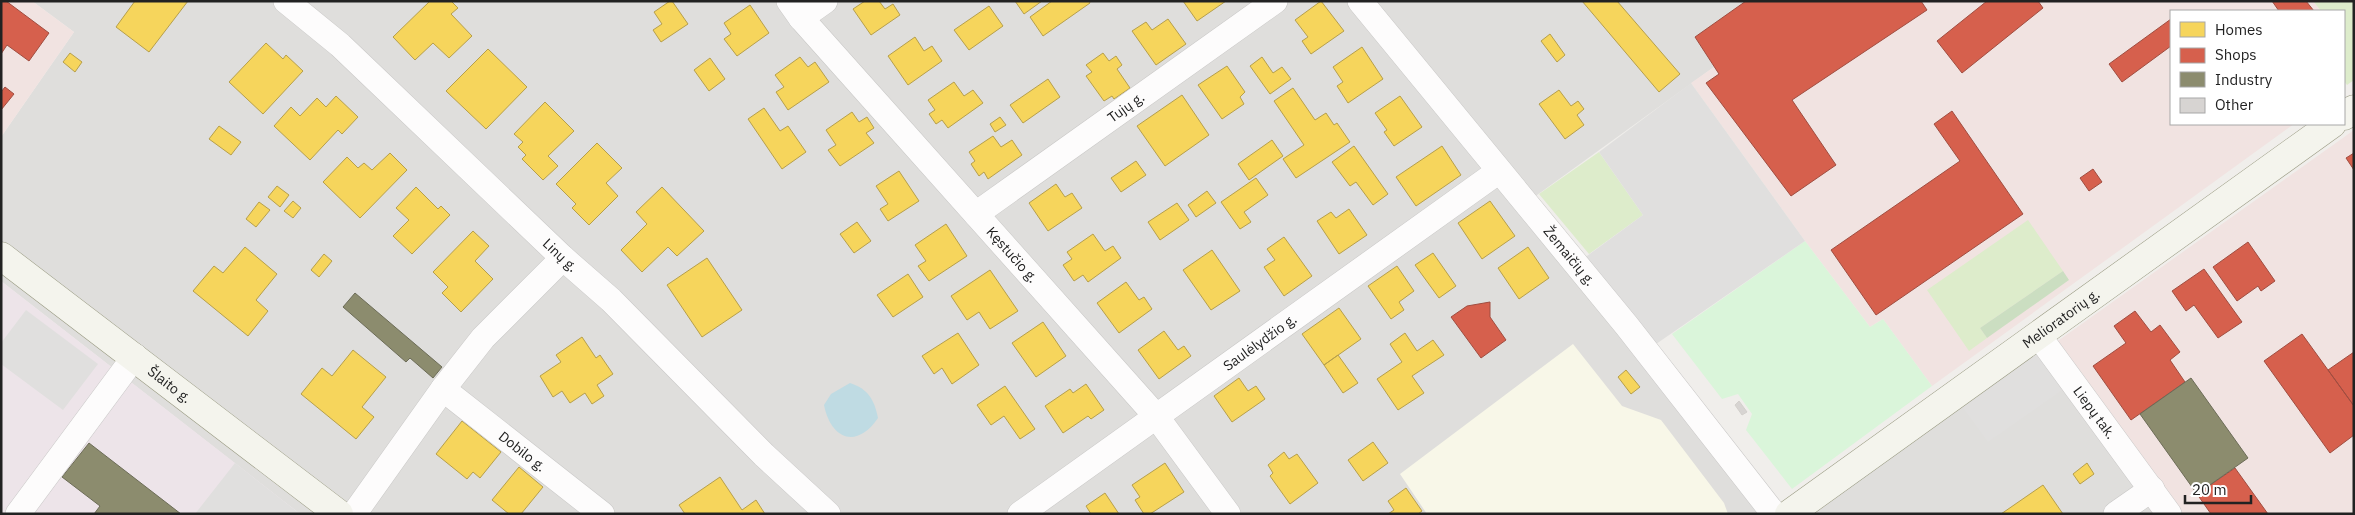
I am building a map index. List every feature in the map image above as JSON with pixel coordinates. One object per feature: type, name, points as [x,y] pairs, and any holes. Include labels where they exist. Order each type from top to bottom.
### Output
[{"type":"main road","name":"Melioratorių g.","points":[[1789,514],[2331,125]]},
{"type":"main road","name":"Šlaito g.","points":[[1,256],[135,356],[339,514]]},
{"type":"street","name":"Linų g.","points":[[286,1],[340,45],[562,258],[611,300],[764,455],[828,514]]},
{"type":"street","points":[[795,10],[826,1]]},
{"type":"street","name":"Tujų g.","points":[[976,214],[1275,1]]},
{"type":"street","name":"Žemaičių g.","points":[[1360,1],[1627,326],[1774,514]]},
{"type":"street","name":"Kęstučio g.","points":[[795,10],[1156,416],[1228,514]]},
{"type":"street","name":"Saulėlydžio g.","points":[[1020,514],[1499,171]]},
{"type":"street","points":[[354,514],[443,389],[483,338],[562,258]]},
{"type":"street","name":"Liepų tak.","points":[[2038,335],[2169,514]]},
{"type":"street","points":[[18,514],[135,356]]},
{"type":"street","name":"Dobilo g.","points":[[443,389],[602,514]]},
{"type":"street","points":[[2116,514],[2152,489]]},
{"type":"shaded area","points":[[1,1],[32,1],[74,32],[1,137]]},
{"type":"shaded area","points":[[32,1],[1746,1],[1714,67],[1526,203],[1774,514],[300,514],[1,281],[1,137],[74,32]]},
{"type":"shaded area","points":[[1746,1],[2313,1],[2320,10],[2170,10],[2170,125],[2293,125],[1932,386],[1883,319],[1870,327],[1805,241],[1691,83],[1714,67],[1695,37]]},
{"type":"shaded area","points":[[1691,83],[1805,241],[1646,351],[1576,264],[1643,215],[1599,152]]},
{"type":"shaded area","points":[[2354,130],[2354,514],[2168,514],[2048,348]]},
{"type":"shaded area","points":[[1,281],[235,463],[300,514],[1,514]]},
{"type":"shaded area","points":[[26,310],[98,364],[63,410],[1,364],[1,343]]},
{"type":"shaded area","points":[[2038,335],[2168,514],[1789,514]]},
{"type":"shaded area","points":[[2029,341],[2065,388],[1988,442],[1954,395]]},
{"type":"shaded area","points":[[1573,344],[1622,406],[1661,420],[1724,503],[1728,514],[1427,514],[1400,474]]},
{"type":"shaded area","points":[[235,463],[300,514],[195,514]]},
{"type":"green space","points":[[2313,1],[2354,1],[2354,80],[2347,85],[2345,82],[2345,10],[2320,10]]},
{"type":"green space","points":[[1599,152],[1643,215],[1589,254],[1539,194]]},
{"type":"green space","points":[[2028,220],[2063,271],[1980,328],[1987,338],[1969,351],[1927,290]]},
{"type":"green space","points":[[1805,241],[1870,327],[1883,319],[1932,386],[1792,489],[1746,430],[1752,414],[1738,394],[1722,399],[1672,334]]},
{"type":"green space","points":[[2063,271],[2069,280],[1987,338],[1980,328]]},
{"type":"water","points":[[850,383],[866,392],[872,400],[878,418],[870,428],[854,437],[839,433],[832,426],[824,405],[831,394]]},
{"type":"building: Homes","points":[[135,1],[188,1],[149,52],[116,27]]},
{"type":"building: Homes","points":[[430,1],[451,1],[458,8],[451,14],[472,36],[449,58],[433,43],[415,60],[393,37]]},
{"type":"building: Homes","points":[[672,1],[688,24],[661,42],[653,30],[662,24],[654,12]]},
{"type":"building: Homes","points":[[865,1],[879,1],[885,9],[893,4],[900,15],[871,35],[853,9]]},
{"type":"building: Homes","points":[[1015,1],[1042,1],[1024,14]]},
{"type":"building: Homes","points":[[1052,1],[1089,1],[1090,3],[1043,36],[1030,17]]},
{"type":"building: Homes","points":[[1183,1],[1226,1],[1197,21]]},
{"type":"building: Homes","points":[[1321,1],[1344,31],[1311,54],[1302,41],[1308,37],[1295,20]]},
{"type":"building: Homes","points":[[1582,1],[1617,1],[1680,74],[1659,92]]},
{"type":"building: Homes","points":[[750,5],[769,33],[737,56],[724,39],[731,34],[724,23]]},
{"type":"building: Homes","points":[[989,6],[1003,26],[969,50],[954,30]]},
{"type":"building: Homes","points":[[1168,19],[1186,44],[1156,65],[1132,31],[1146,22],[1152,30]]},
{"type":"building: Homes","points":[[1550,34],[1565,55],[1557,62],[1541,41]]},
{"type":"building: Homes","points":[[915,37],[924,51],[932,46],[942,61],[908,85],[888,56]]},
{"type":"building: Homes","points":[[266,43],[283,59],[286,55],[303,71],[263,114],[229,82]]},
{"type":"building: Homes","points":[[1362,47],[1383,79],[1348,103],[1337,86],[1343,82],[1333,67]]},
{"type":"building: Homes","points":[[488,49],[527,87],[486,129],[446,91]]},
{"type":"building: Homes","points":[[70,53],[82,62],[75,72],[63,62]]},
{"type":"building: Homes","points":[[1103,53],[1109,61],[1116,56],[1122,65],[1117,69],[1130,88],[1114,99],[1112,96],[1104,101],[1086,76],[1092,72],[1086,65]]},
{"type":"building: Homes","points":[[800,57],[808,67],[815,62],[829,82],[788,110],[776,92],[784,87],[775,75]]},
{"type":"building: Homes","points":[[1262,57],[1273,73],[1282,67],[1291,79],[1270,94],[1250,66]]},
{"type":"building: Homes","points":[[710,58],[725,79],[709,91],[694,70]]},
{"type":"building: Homes","points":[[1227,66],[1245,92],[1240,97],[1244,104],[1222,119],[1198,85]]},
{"type":"building: Homes","points":[[1048,79],[1060,97],[1023,123],[1010,105]]},
{"type":"building: Homes","points":[[954,82],[964,96],[973,90],[983,103],[948,128],[942,120],[936,124],[929,114],[935,110],[928,100]]},
{"type":"building: Homes","points":[[1293,88],[1315,120],[1326,113],[1334,125],[1337,123],[1350,142],[1296,178],[1283,159],[1304,145],[1274,101]]},
{"type":"building: Homes","points":[[1559,90],[1571,106],[1578,101],[1584,109],[1577,115],[1584,125],[1565,139],[1539,104]]},
{"type":"building: Homes","points":[[1182,95],[1209,135],[1165,166],[1137,126]]},
{"type":"building: Homes","points":[[336,96],[358,117],[342,134],[338,130],[310,160],[274,126],[291,107],[300,116],[317,98],[326,107]]},
{"type":"building: Homes","points":[[1400,96],[1422,127],[1394,146],[1384,132],[1387,130],[1375,113]]},
{"type":"building: Homes","points":[[545,102],[574,131],[548,156],[558,166],[543,180],[522,159],[526,155],[518,147],[523,142],[514,134]]},
{"type":"building: Homes","points":[[764,108],[780,131],[788,126],[806,152],[782,169],[748,119]]},
{"type":"building: Homes","points":[[852,112],[859,122],[867,117],[874,128],[866,133],[874,143],[840,166],[828,150],[836,145],[826,130]]},
{"type":"building: Homes","points":[[1000,117],[1006,125],[995,132],[990,124]]},
{"type":"building: Homes","points":[[219,126],[241,142],[231,155],[209,139]]},
{"type":"building: Homes","points":[[993,136],[1001,147],[1012,140],[1022,155],[988,179],[984,172],[979,176],[971,164],[975,161],[969,152]]},
{"type":"building: Homes","points":[[1272,140],[1283,156],[1249,180],[1238,164]]},
{"type":"building: Homes","points":[[597,143],[622,168],[606,183],[618,196],[589,225],[572,208],[576,204],[556,184]]},
{"type":"building: Homes","points":[[1354,146],[1388,194],[1373,205],[1356,182],[1350,186],[1332,162]]},
{"type":"building: Homes","points":[[1442,146],[1461,175],[1416,206],[1396,177]]},
{"type":"building: Homes","points":[[390,153],[407,170],[360,218],[323,182],[347,157],[358,168],[364,163],[372,170]]},
{"type":"building: Homes","points":[[1136,161],[1146,175],[1121,192],[1111,178]]},
{"type":"building: Homes","points":[[899,171],[919,201],[888,221],[880,209],[888,204],[876,186]]},
{"type":"building: Homes","points":[[1256,178],[1268,195],[1244,212],[1251,222],[1240,229],[1221,202]]},
{"type":"building: Homes","points":[[1056,184],[1065,197],[1072,193],[1082,208],[1048,231],[1029,203]]},
{"type":"building: Homes","points":[[277,186],[289,195],[280,207],[268,197]]},
{"type":"building: Homes","points":[[416,187],[438,209],[441,206],[450,215],[412,254],[393,236],[409,220],[396,208]]},
{"type":"building: Homes","points":[[662,187],[704,231],[677,256],[668,247],[642,272],[621,250],[647,224],[636,212]]},
{"type":"building: Homes","points":[[1207,191],[1216,203],[1196,217],[1188,205]]},
{"type":"building: Homes","points":[[293,201],[301,208],[293,218],[284,211]]},
{"type":"building: Homes","points":[[1490,201],[1515,236],[1482,259],[1458,223]]},
{"type":"building: Homes","points":[[259,202],[270,210],[256,227],[246,219]]},
{"type":"building: Homes","points":[[1177,203],[1189,220],[1160,240],[1148,222]]},
{"type":"building: Homes","points":[[1349,209],[1367,235],[1339,254],[1317,221],[1331,212],[1336,218]]},
{"type":"building: Homes","points":[[857,222],[871,241],[854,253],[840,234]]},
{"type":"building: Homes","points":[[946,224],[967,256],[929,281],[918,266],[926,261],[915,245]]},
{"type":"building: Homes","points":[[473,231],[489,246],[475,261],[493,279],[461,312],[442,293],[448,287],[433,272]]},
{"type":"building: Homes","points":[[1093,234],[1105,251],[1113,246],[1121,258],[1088,282],[1083,275],[1074,281],[1063,265],[1072,259],[1067,252]]},
{"type":"building: Homes","points":[[1284,237],[1312,276],[1284,296],[1264,267],[1275,260],[1267,249]]},
{"type":"building: Homes","points":[[245,247],[277,274],[256,300],[268,311],[248,336],[193,291],[214,266],[223,273]]},
{"type":"building: Homes","points":[[1528,247],[1549,278],[1519,299],[1498,268]]},
{"type":"building: Homes","points":[[1212,250],[1240,291],[1211,310],[1183,270]]},
{"type":"building: Homes","points":[[1433,253],[1456,286],[1439,298],[1415,265]]},
{"type":"building: Homes","points":[[324,254],[332,261],[319,277],[311,270]]},
{"type":"building: Homes","points":[[707,258],[742,310],[702,337],[667,285]]},
{"type":"building: Homes","points":[[1397,266],[1414,291],[1399,302],[1404,310],[1391,319],[1368,286]]},
{"type":"building: Homes","points":[[990,270],[1018,311],[990,329],[979,312],[967,320],[951,296]]},
{"type":"building: Homes","points":[[908,274],[923,297],[893,317],[877,295]]},
{"type":"building: Homes","points":[[1126,282],[1139,300],[1144,297],[1152,309],[1119,333],[1097,303]]},
{"type":"building: Homes","points":[[1339,308],[1361,339],[1324,365],[1302,334]]},
{"type":"building: Homes","points":[[1043,322],[1066,356],[1036,377],[1012,343]]},
{"type":"building: Homes","points":[[1164,331],[1178,350],[1184,346],[1191,356],[1159,379],[1138,350]]},
{"type":"building: Homes","points":[[958,333],[979,365],[952,384],[942,368],[934,374],[922,356]]},
{"type":"building: Homes","points":[[1405,333],[1417,351],[1433,340],[1444,355],[1412,376],[1424,393],[1398,410],[1377,379],[1402,362],[1390,344]]},
{"type":"building: Homes","points":[[582,337],[596,358],[600,355],[613,374],[597,385],[604,396],[592,404],[585,393],[570,403],[562,391],[553,397],[540,376],[561,362],[556,355]]},
{"type":"building: Homes","points":[[353,350],[386,377],[362,407],[374,417],[356,439],[301,394],[322,368],[332,376]]},
{"type":"building: Homes","points":[[1338,355],[1358,383],[1343,393],[1324,365]]},
{"type":"building: Homes","points":[[1626,370],[1640,387],[1631,394],[1618,377]]},
{"type":"building: Homes","points":[[1239,378],[1248,391],[1256,386],[1265,399],[1232,422],[1214,396]]},
{"type":"building: Homes","points":[[1086,384],[1104,410],[1091,419],[1088,416],[1063,433],[1045,406],[1070,389],[1073,393]]},
{"type":"building: Homes","points":[[1005,386],[1035,429],[1020,439],[1004,416],[991,425],[977,405]]},
{"type":"building: Homes","points":[[462,421],[501,452],[480,478],[473,472],[467,479],[436,454]]},
{"type":"building: Homes","points":[[1373,442],[1388,463],[1363,481],[1348,460]]},
{"type":"building: Homes","points":[[1284,452],[1289,459],[1297,454],[1318,483],[1290,504],[1270,476],[1273,473],[1268,465]]},
{"type":"building: Homes","points":[[1165,463],[1184,492],[1150,514],[1144,514],[1135,500],[1140,497],[1132,485]]},
{"type":"building: Homes","points":[[2087,463],[2094,474],[2080,484],[2073,474]]},
{"type":"building: Homes","points":[[519,467],[543,487],[521,514],[509,514],[492,500]]},
{"type":"building: Homes","points":[[720,477],[742,510],[756,500],[765,514],[685,514],[679,505]]},
{"type":"building: Homes","points":[[2043,485],[2063,514],[2001,514]]},
{"type":"building: Homes","points":[[1406,488],[1422,511],[1418,514],[1388,514],[1394,510],[1388,501]]},
{"type":"building: Homes","points":[[1105,493],[1119,514],[1091,514],[1086,506]]},
{"type":"building: Shops","points":[[1,1],[6,1],[49,33],[29,61],[7,45],[1,54]]},
{"type":"building: Shops","points":[[1746,1],[1921,1],[1927,10],[1792,100],[1836,165],[1791,196],[1706,83],[1719,74],[1695,37]]},
{"type":"building: Shops","points":[[1987,1],[2038,1],[2043,8],[1962,73],[1937,41]]},
{"type":"building: Shops","points":[[2272,1],[2306,1],[2313,10],[2278,10]]},
{"type":"building: Shops","points":[[2170,20],[2170,47],[2122,82],[2109,64]]},
{"type":"building: Shops","points":[[5,87],[14,94],[1,110],[1,92]]},
{"type":"building: Shops","points":[[1952,111],[2023,214],[1876,315],[1831,250],[1960,161],[1934,124]]},
{"type":"building: Shops","points":[[2354,153],[2354,170],[2346,158]]},
{"type":"building: Shops","points":[[2093,169],[2102,182],[2089,191],[2080,178]]},
{"type":"building: Shops","points":[[2248,242],[2275,281],[2261,291],[2258,286],[2237,301],[2213,267]]},
{"type":"building: Shops","points":[[2204,269],[2242,322],[2218,338],[2194,305],[2186,311],[2172,291]]},
{"type":"building: Shops","points":[[1490,302],[1490,317],[1506,340],[1481,358],[1451,317],[1467,306]]},
{"type":"building: Shops","points":[[2135,311],[2151,332],[2160,325],[2180,352],[2170,360],[2185,382],[2131,420],[2093,366],[2126,343],[2114,326]]},
{"type":"building: Shops","points":[[2302,334],[2354,406],[2354,435],[2330,453],[2264,361]]},
{"type":"building: Shops","points":[[2354,352],[2354,406],[2328,370]]},
{"type":"building: Shops","points":[[2235,468],[2268,514],[2211,514],[2197,494]]},
{"type":"building: Industry","points":[[355,293],[442,367],[433,378],[410,358],[406,362],[343,307]]},
{"type":"building: Industry","points":[[2191,378],[2248,458],[2197,494],[2140,414]]},
{"type":"building: Industry","points":[[89,443],[181,514],[94,514],[100,506],[62,477]]},
{"type":"building: Other","points":[[1739,401],[1747,412],[1742,415],[1735,405]]}]
